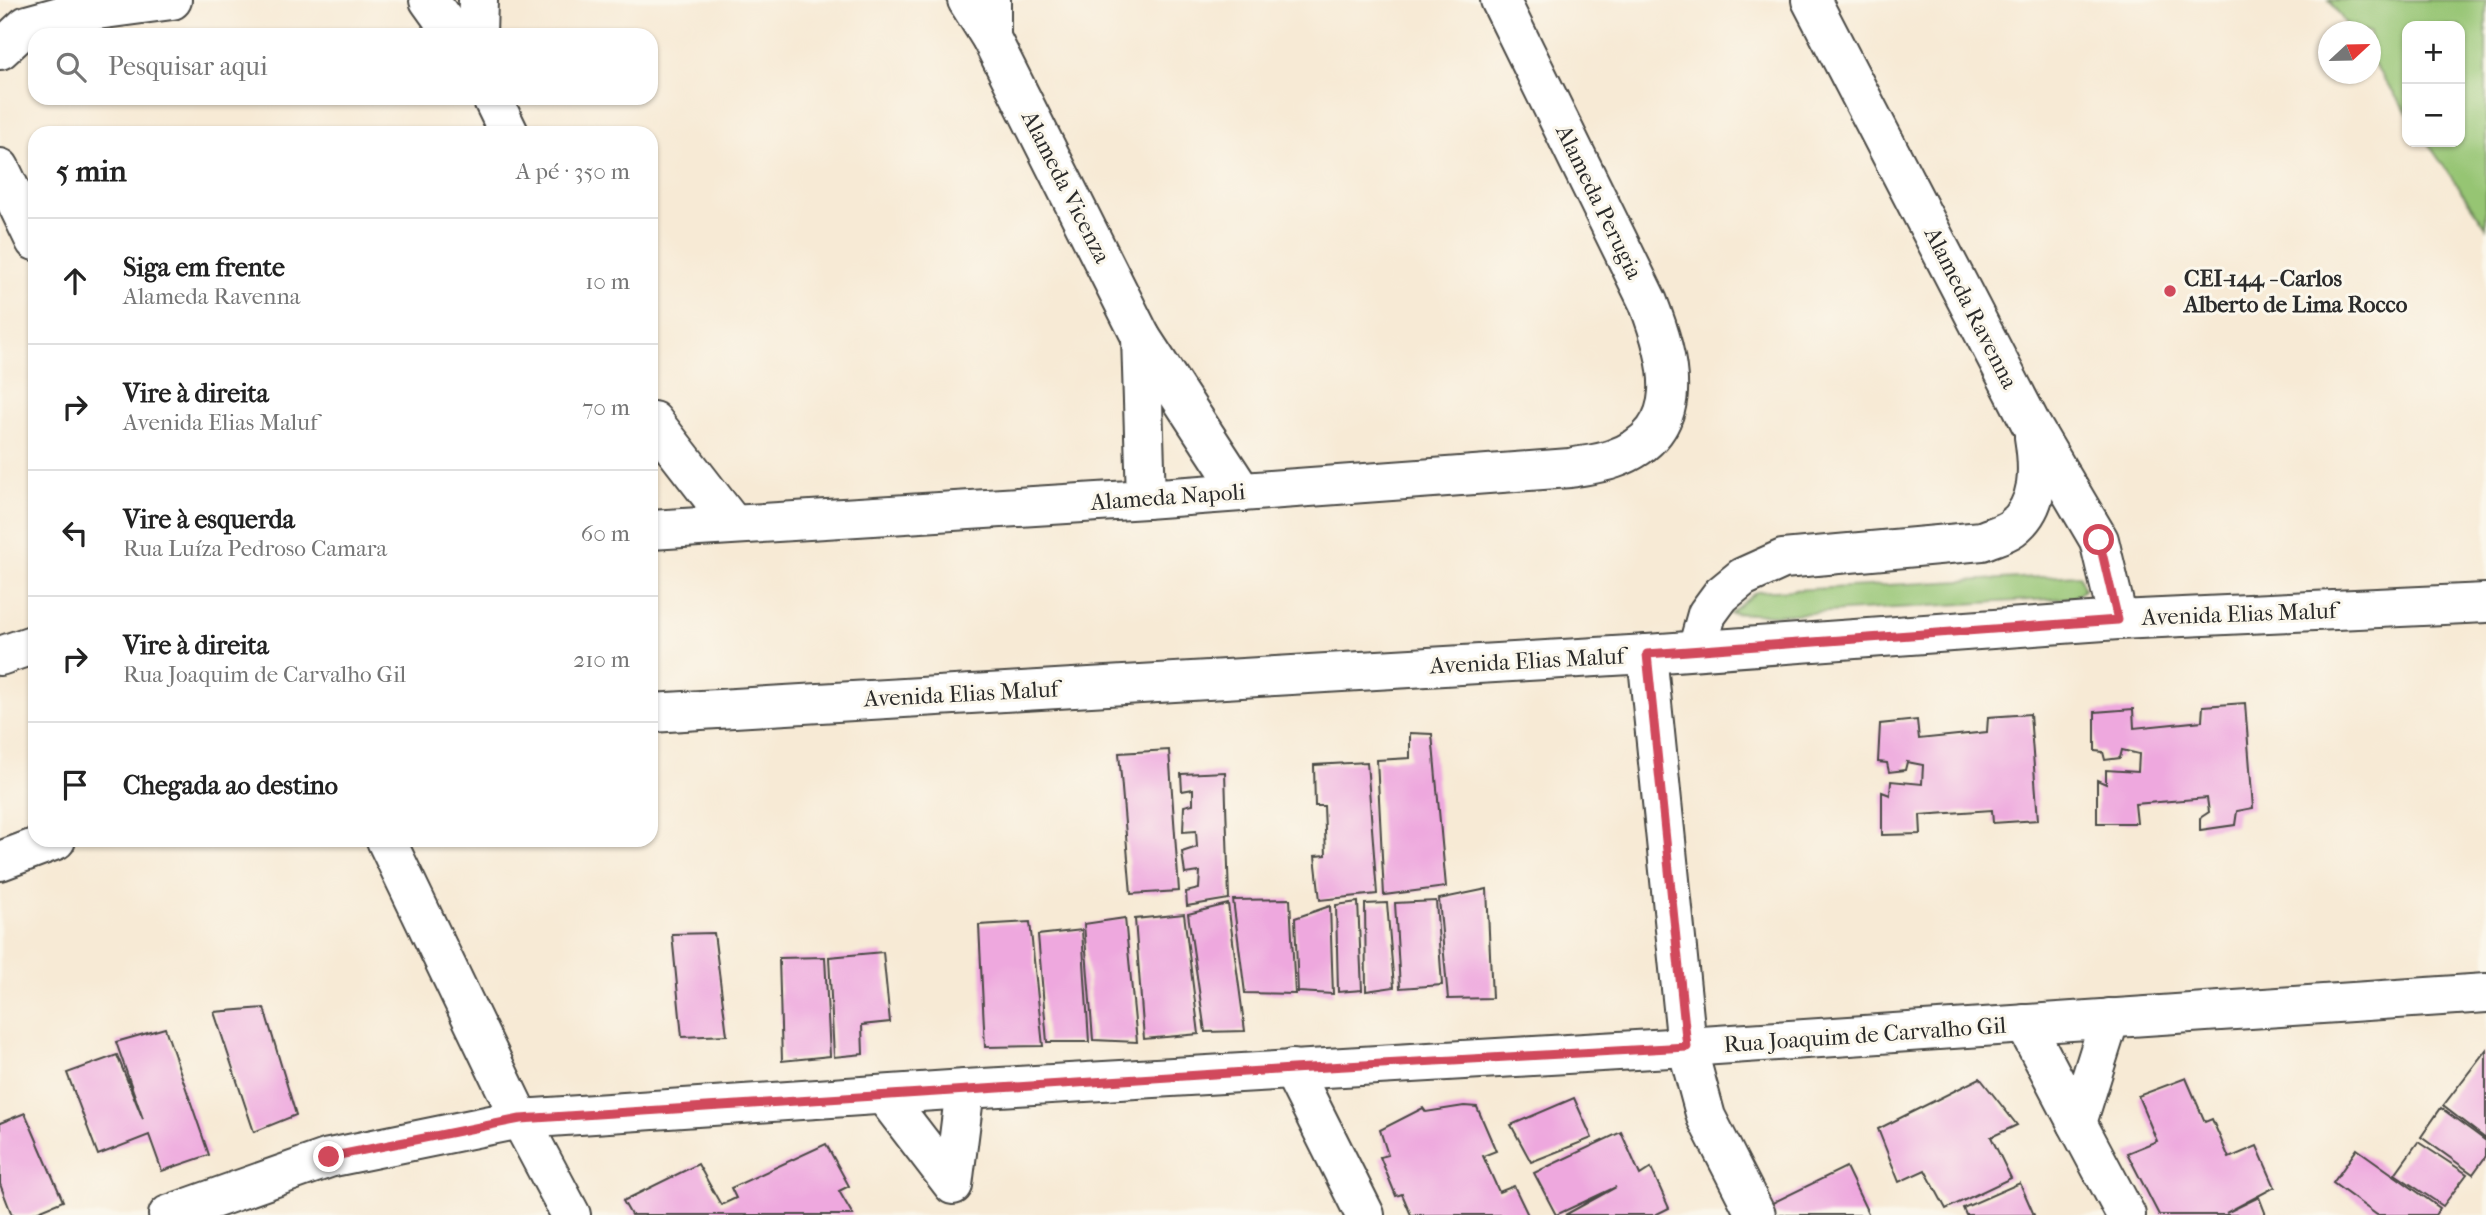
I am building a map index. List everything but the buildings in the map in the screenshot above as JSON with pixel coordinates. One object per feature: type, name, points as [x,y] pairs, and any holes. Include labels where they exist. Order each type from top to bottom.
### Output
[{"type":"street","points":[[0,51],[27,25],[67,14],[172,0]]},
{"type":"street","points":[[429,0],[449,28]]},
{"type":"street","points":[[477,28],[478,0]]},
{"type":"street","name":"Alameda Vicenza","points":[[967,0],[991,38],[1140,337],[1242,492]]},
{"type":"street","name":"Alameda Vicenza","points":[[991,0],[991,38]]},
{"type":"street","name":"Alameda Perugia","points":[[1500,0],[1648,302],[1667,358],[1671,382],[1665,412]]},
{"type":"street","name":"Alameda Ravenna","points":[[1811,0],[2033,428],[2099,540],[2118,620]]},
{"type":"street","points":[[495,105],[506,126]]},
{"type":"street","points":[[0,168],[28,226]]},
{"type":"street","name":"Alameda Vicenza","points":[[1140,337],[1146,499]]},
{"type":"street","name":"Alameda Napoli","points":[[658,529],[1146,499],[1570,468],[1615,459],[1646,439],[1665,412]]},
{"type":"street","points":[[1697,650],[1707,614],[1721,595],[1743,577],[1783,559],[1982,541],[2012,528],[2027,511],[2037,487],[2038,462],[2033,428]]},
{"type":"street","points":[[658,431],[732,523]]},
{"type":"street","name":"Avenida Elias Maluf","points":[[658,713],[1647,654],[2118,620],[2486,603]]},
{"type":"street","points":[[0,656],[28,647]]},
{"type":"street","points":[[1647,654],[1687,1047],[1706,1117],[1756,1215]]},
{"type":"street","points":[[0,860],[36,847]]},
{"type":"street","points":[[389,847],[520,1119],[571,1215]]},
{"type":"street","name":"Rua Joaquim de Carvalho Gil","points":[[177,1213],[329,1157],[520,1119],[965,1089],[1687,1047],[2486,993]]},
{"type":"street","points":[[2077,1123],[2109,1018]]},
{"type":"street","points":[[2025,1024],[2126,1215]]},
{"type":"street","points":[[1292,1069],[1365,1215]]},
{"type":"street","points":[[961,1200],[965,1089]]},
{"type":"street","points":[[884,1095],[961,1200]]},
{"type":"green space","points":[[2329,0],[2486,0],[2486,227],[2430,147],[2465,147],[2465,21],[2402,21],[2402,106],[2381,75],[2381,21],[2344,21]]},
{"type":"green space","points":[[2079,575],[2084,589],[2075,597],[2067,598],[1776,615],[1730,613],[1756,592]]},
{"type":"place","name":"CEI-144 - Carlos Alberto de Lima Rocco","points":[[2170,291]]},
{"type":"route","points":[[329,1157],[520,1119],[965,1089],[1687,1047],[1647,654],[2118,620],[2099,540]]}]
